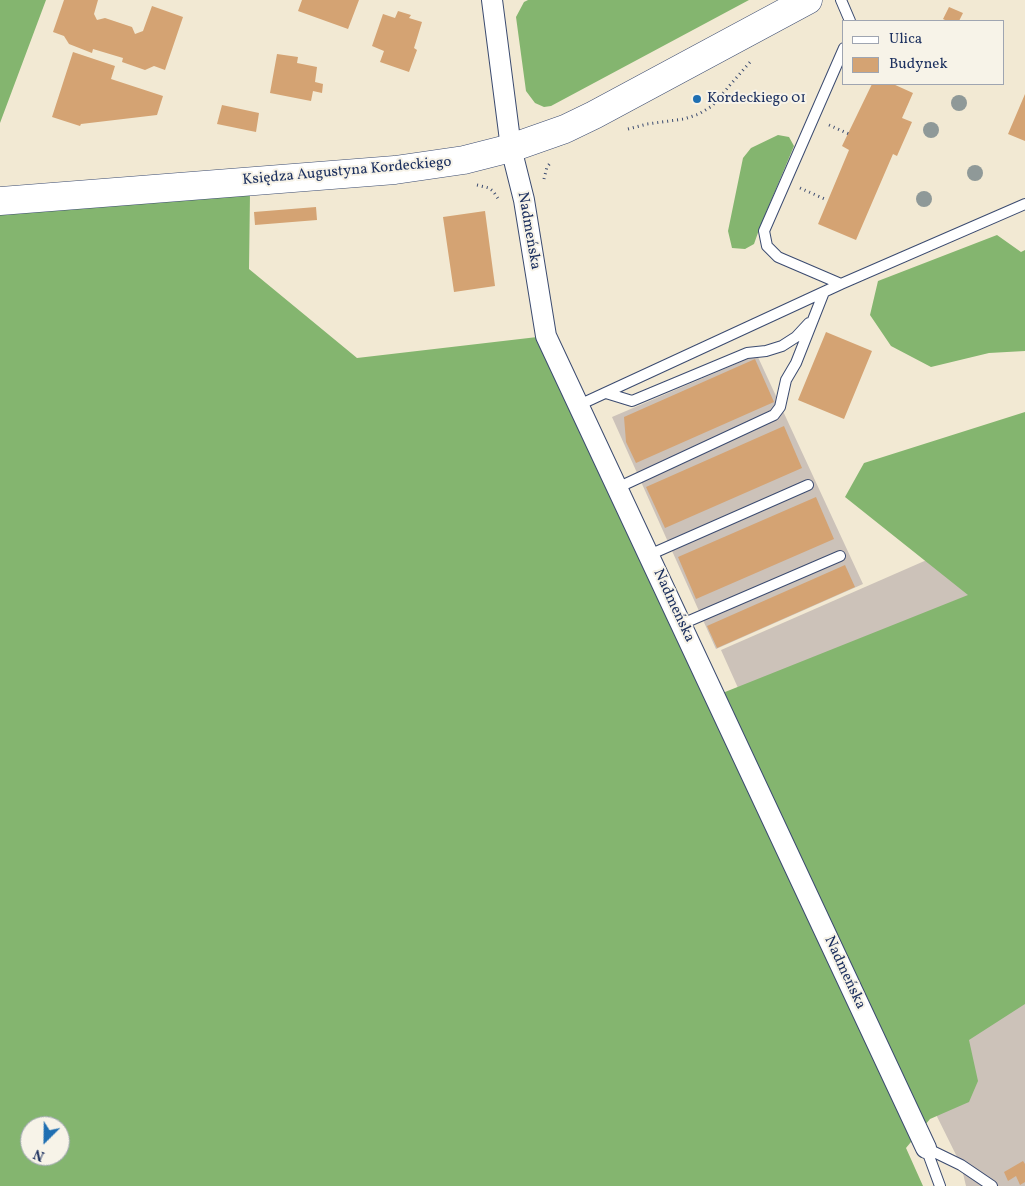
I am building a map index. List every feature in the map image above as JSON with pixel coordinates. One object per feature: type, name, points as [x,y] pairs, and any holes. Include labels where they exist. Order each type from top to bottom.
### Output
[{"type":"street","name":"Nadmeńska","points":[[492,0],[511,148],[524,200],[546,336],[926,1148]]},
{"type":"street","name":"Księdza Augustyna Kordeckiego","points":[[0,201],[395,170],[457,162],[511,148],[565,129],[594,116],[808,0]]},
{"type":"lane","points":[[841,0],[850,20]]},
{"type":"lane","points":[[841,284],[778,257],[767,246],[764,231],[842,53]]},
{"type":"lane","points":[[579,405],[841,284],[1025,204]]},
{"type":"lane","points":[[618,488],[774,415],[780,407],[786,380],[796,363],[824,292]]},
{"type":"lane","points":[[606,393],[632,401],[747,353],[766,351],[782,346],[796,337],[813,319]]},
{"type":"lane","points":[[649,554],[808,484]]},
{"type":"lane","points":[[682,624],[840,556]]},
{"type":"lane","points":[[926,1148],[961,1165],[992,1186]]},
{"type":"lane","name":"Nadmeńska","points":[[926,1148],[940,1186]]},
{"type":"path","points":[[623,131],[664,121],[684,119],[698,114],[712,106],[728,90]]},
{"type":"path","points":[[822,122],[849,134]]},
{"type":"path","points":[[543,182],[547,167],[556,159]]},
{"type":"path","points":[[794,185],[827,200]]},
{"type":"shaded area","points":[[757,355],[863,584],[716,649],[612,417]]},
{"type":"shaded area","points":[[1025,517],[1025,1186],[966,1186],[961,1165],[866,973],[721,650]]},
{"type":"green space","points":[[0,0],[46,0],[0,123]]},
{"type":"green space","points":[[528,0],[749,0],[551,106],[544,107],[535,103],[526,91],[516,17],[524,2]]},
{"type":"green space","points":[[778,135],[789,137],[794,146],[754,244],[745,249],[732,248],[728,231],[743,158],[751,148]]},
{"type":"green space","points":[[250,193],[249,269],[357,358],[546,336],[715,696],[968,595],[845,497],[864,463],[1025,412],[1025,1004],[969,1040],[978,1081],[969,1102],[930,1119],[906,1148],[923,1186],[0,1186],[0,215]]},
{"type":"green space","points":[[997,235],[1021,252],[1025,250],[1025,351],[989,353],[931,367],[891,346],[870,315],[878,281]]},
{"type":"building","points":[[64,0],[98,0],[94,14],[97,20],[105,18],[132,27],[135,34],[143,31],[152,6],[183,17],[165,70],[154,66],[145,70],[122,62],[123,58],[93,49],[92,53],[69,44],[64,36],[53,32]]},
{"type":"building","points":[[302,0],[359,0],[348,29],[298,11]]},
{"type":"building","points":[[949,7],[963,13],[960,20],[943,19]]},
{"type":"building","points":[[398,11],[411,15],[409,18],[422,22],[414,48],[417,50],[409,72],[380,62],[384,51],[372,46],[383,14],[395,18]]},
{"type":"building","points":[[73,52],[115,66],[111,79],[163,96],[157,115],[81,124],[80,126],[52,117]]},
{"type":"building","points":[[277,54],[298,57],[297,63],[317,67],[315,82],[323,84],[322,93],[313,91],[311,101],[270,93]]},
{"type":"building","points":[[872,85],[895,85],[913,93],[902,118],[912,122],[897,156],[893,154],[856,240],[818,224],[849,150],[842,146]]},
{"type":"building","points":[[1025,94],[1025,141],[1008,134]]},
{"type":"building","points":[[222,105],[259,113],[256,132],[217,124]]},
{"type":"building","points":[[316,207],[317,220],[255,225],[254,212]]},
{"type":"building","points":[[485,211],[495,286],[454,292],[443,217]]},
{"type":"building","points":[[826,332],[872,351],[844,419],[798,400]]},
{"type":"building","points":[[755,359],[774,402],[636,463],[626,442],[624,417]]},
{"type":"building","points":[[784,426],[802,468],[665,528],[646,487]]},
{"type":"building","points":[[816,497],[834,539],[696,599],[678,557]]},
{"type":"building","points":[[845,565],[855,587],[717,648],[707,626]]},
{"type":"building","points":[[1023,1161],[1025,1164],[1025,1182],[1020,1185],[1016,1176],[1008,1181],[1004,1172]]},
{"type":"place","name":"Kordeckiego 01","points":[[697,99]]}]
